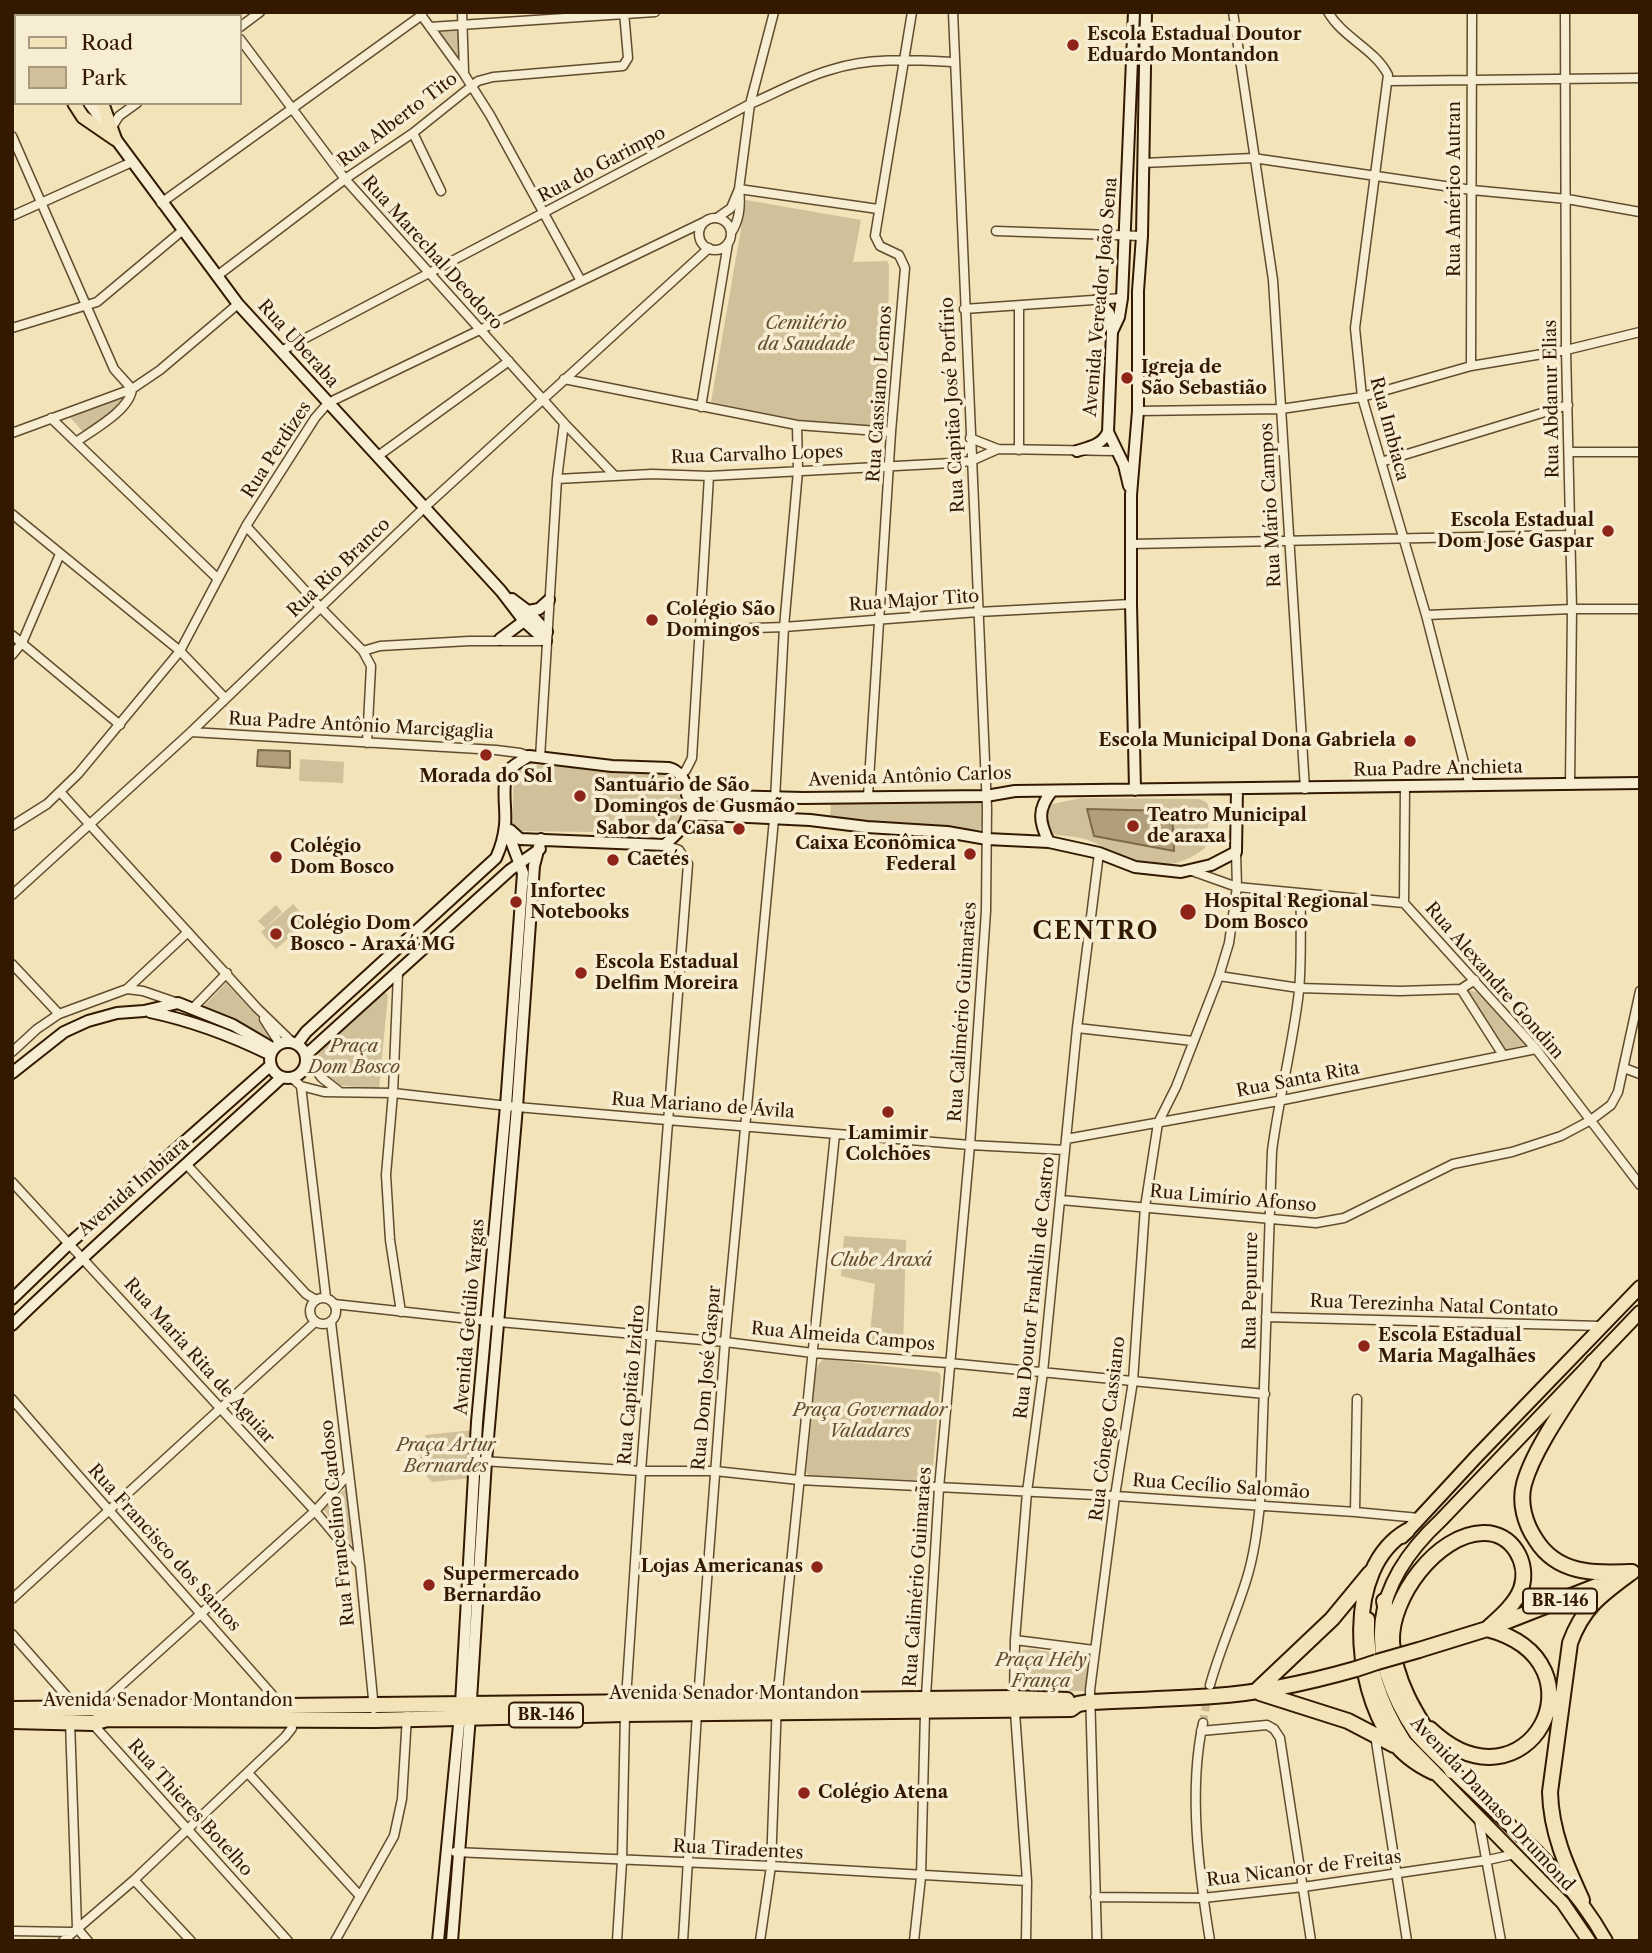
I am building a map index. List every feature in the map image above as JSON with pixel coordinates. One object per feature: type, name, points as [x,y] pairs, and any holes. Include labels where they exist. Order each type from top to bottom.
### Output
[{"type":"highway","points":[[1593,1362],[1533,1461],[1524,1486],[1523,1508],[1528,1529],[1542,1550],[1556,1561],[1573,1570],[1590,1573],[1636,1570]]},
{"type":"highway","points":[[1407,1531],[1388,1546],[1377,1564],[1332,1619],[1255,1691],[1348,1721],[1397,1747],[1419,1765],[1433,1772]]},
{"type":"highway","points":[[1392,1641],[1397,1613],[1412,1580],[1441,1551],[1474,1533],[1487,1532],[1512,1543],[1521,1556],[1521,1589],[1512,1604],[1487,1629],[1523,1645],[1535,1656],[1544,1671],[1549,1690],[1549,1708],[1543,1726],[1517,1751],[1501,1757],[1479,1756],[1437,1736],[1416,1716]]},
{"type":"highway","points":[[1377,1564],[1370,1581],[1362,1619],[1362,1658],[1379,1715],[1397,1747]]},
{"type":"highway","points":[[1582,1900],[1563,1857],[1551,1813],[1550,1792],[1570,1643],[1577,1623],[1587,1609],[1636,1570]]},
{"type":"highway","name":"BR-146","points":[[1487,1629],[1636,1570]]},
{"type":"highway","points":[[1384,1601],[1403,1689],[1416,1716],[1452,1771]]},
{"type":"highway","name":"Avenida Senador Montandon","points":[[12,1709],[94,1716],[926,1706],[1065,1700],[1086,1706],[1215,1696],[1309,1682],[1487,1629]]},
{"type":"highway","name":"Avenida Senador Montandon","points":[[94,1716],[107,1719],[287,1713]]},
{"type":"highway","name":"Avenida Senador Montandon","points":[[12,1721],[73,1714]]},
{"type":"main road","name":"Avenida Vereador João Sena","points":[[1131,495],[1124,466],[1115,452],[1108,432],[1112,332],[1119,317],[1122,298],[1135,12]]},
{"type":"main road","name":"Avenida Vereador João Sena","points":[[1135,790],[1131,495],[1138,411],[1138,291],[1142,236],[1146,12]]},
{"type":"main road","points":[[75,105],[83,117],[113,133]]},
{"type":"main road","points":[[95,106],[113,133]]},
{"type":"main road","name":"Rua Uberaba","points":[[113,133],[161,203],[238,304],[501,592],[547,637]]},
{"type":"main road","points":[[1098,300],[1109,313],[1112,332]]},
{"type":"main road","points":[[1119,317],[1131,316],[1140,329]]},
{"type":"main road","points":[[1077,451],[1098,444],[1108,432]]},
{"type":"main road","points":[[1115,452],[1130,449],[1136,444]]},
{"type":"main road","points":[[500,639],[549,600]]},
{"type":"main road","points":[[534,757],[612,766],[669,768],[675,769],[681,775],[687,786],[687,814],[684,824],[665,845],[561,841],[539,845],[520,839],[505,825],[505,783],[509,770],[534,757]]},
{"type":"main road","name":"Rua Padre Anchieta","points":[[1135,790],[1640,783]]},
{"type":"main road","points":[[687,814],[810,820],[947,832],[987,839],[1049,842],[1099,853],[1135,867],[1171,872],[1192,871],[1236,852],[1237,789]]},
{"type":"main road","name":"Avenida Antônio Carlos","points":[[687,795],[774,798],[986,796],[1015,791],[1135,790]]},
{"type":"main road","points":[[1049,842],[1041,827],[1040,810],[1052,791]]},
{"type":"main road","name":"Avenida Getúlio Vargas","points":[[505,825],[523,873],[511,1106]]},
{"type":"main road","name":"Avenida Imbiara","points":[[12,1300],[70,1243],[281,1050],[306,1032],[496,858],[501,848],[505,825]]},
{"type":"main road","points":[[12,1073],[64,1032],[88,1021],[117,1013],[144,1011],[178,1003],[193,1008],[231,1030],[306,1057],[539,845]]},
{"type":"main road","name":"Avenida Getúlio Vargas","points":[[452,1941],[454,1852],[481,1461],[511,1106],[539,845]]},
{"type":"main road","points":[[456,894],[469,908]]},
{"type":"main road","points":[[144,1011],[231,1030]]},
{"type":"main road","points":[[281,1050],[274,1072],[291,1080]]},
{"type":"main road","name":"Avenida Imbiara","points":[[12,1325],[82,1256],[187,1165],[301,1074],[306,1057]]},
{"type":"main road","name":"Avenida Damaso Drumond","points":[[1589,1941],[1563,1903],[1405,1742],[1380,1695],[1371,1660],[1367,1623],[1374,1584],[1386,1558],[1407,1531],[1640,1287]]},
{"type":"main road","name":"Avenida Damaso Drumond","points":[[1606,1941],[1582,1900],[1555,1870],[1416,1734],[1399,1709],[1383,1660],[1381,1629],[1384,1601],[1396,1575],[1418,1542],[1640,1312]]},
{"type":"main road","name":"Avenida Getúlio Vargas","points":[[438,1941],[454,1852]]},
{"type":"street","points":[[242,26],[260,12]]},
{"type":"street","points":[[462,12],[464,75]]},
{"type":"street","points":[[430,27],[655,12]]},
{"type":"street","points":[[728,243],[720,249],[709,248],[701,238],[701,228],[706,221],[717,218],[731,208],[739,189],[750,104],[774,12]]},
{"type":"street","name":"Rua Cassiano Lemos","points":[[868,796],[891,432],[905,268],[899,255],[880,246],[876,241],[878,209],[912,12]]},
{"type":"street","name":"Rua Capitão José Porfírio","points":[[953,12],[986,796]]},
{"type":"street","name":"Rua Mário Campos","points":[[1233,12],[1273,280],[1305,789]]},
{"type":"street","points":[[1328,12],[1341,29],[1385,68],[1389,81],[1640,78]]},
{"type":"street","name":"Rua Américo Autran","points":[[1471,366],[1472,12]]},
{"type":"street","name":"Rua Abdanur Elias","points":[[1564,12],[1566,349],[1572,609],[1570,784]]},
{"type":"street","name":"Rua Alberto Tito","points":[[218,276],[345,180],[413,133],[478,81],[493,77],[621,67],[626,64],[628,58],[624,13]]},
{"type":"street","points":[[161,203],[421,14],[472,85],[581,281]]},
{"type":"street","name":"Rua Marechal Deodoro","points":[[242,42],[345,180],[564,424],[614,475]]},
{"type":"street","name":"Rua do Garimpo","points":[[281,352],[750,104],[831,69],[905,60],[954,62]]},
{"type":"street","name":"Rua Imbiaca","points":[[1389,81],[1354,328],[1362,397],[1426,615],[1470,786]]},
{"type":"street","points":[[113,133],[120,116],[134,105]]},
{"type":"street","points":[[413,133],[441,191]]},
{"type":"street","points":[[12,136],[114,369],[132,389]]},
{"type":"street","points":[[1143,163],[1253,158],[1472,190],[1567,199],[1640,212]]},
{"type":"street","points":[[12,216],[132,162]]},
{"type":"street","points":[[739,189],[878,209]]},
{"type":"street","points":[[701,407],[728,243],[737,224],[741,201],[739,189]]},
{"type":"street","points":[[717,218],[726,223],[731,233]]},
{"type":"street","name":"Rua Perdizes","points":[[12,824],[61,793],[180,651],[246,526],[315,418],[328,403],[706,221]]},
{"type":"street","points":[[12,328],[97,302],[183,230]]},
{"type":"street","points":[[996,231],[1142,236]]},
{"type":"street","name":"Rua Perdizes","points":[[677,235],[701,238]]},
{"type":"street","name":"Rua Rio Branco","points":[[689,265],[701,238]]},
{"type":"street","name":"Rua Rio Branco","points":[[12,895],[191,732],[425,507],[709,248]]},
{"type":"street","points":[[964,309],[1122,298]]},
{"type":"street","points":[[12,433],[132,389],[160,370],[238,304]]},
{"type":"street","points":[[1019,307],[1019,450]]},
{"type":"street","points":[[1138,411],[1282,409],[1362,397],[1471,366],[1640,332]]},
{"type":"street","points":[[378,456],[509,361]]},
{"type":"street","points":[[564,379],[797,425],[891,432]]},
{"type":"street","points":[[76,442],[124,408],[132,389]]},
{"type":"street","points":[[1381,461],[1568,405]]},
{"type":"street","points":[[51,418],[218,579]]},
{"type":"street","points":[[534,757],[547,637],[557,479],[564,424]]},
{"type":"street","name":"Rua Dom José Gaspar","points":[[682,1941],[725,1342],[774,820],[784,627],[798,471],[797,425]]},
{"type":"street","name":"Rua Carvalho Lopes","points":[[970,438],[998,449],[1115,452]]},
{"type":"street","name":"Rua Carvalho Lopes","points":[[557,479],[890,467],[971,461],[998,449]]},
{"type":"street","points":[[1569,452],[1640,452]]},
{"type":"street","points":[[681,775],[692,758],[709,475]]},
{"type":"street","points":[[12,514],[180,651],[225,698]]},
{"type":"street","points":[[246,526],[363,651],[371,666],[367,743]]},
{"type":"street","points":[[1131,544],[1570,535]]},
{"type":"street","points":[[12,655],[22,643],[60,554]]},
{"type":"street","name":"Rua Major Tito","points":[[699,630],[784,627],[978,612],[1131,604]]},
{"type":"street","points":[[1426,615],[1640,609]]},
{"type":"street","points":[[12,635],[120,725]]},
{"type":"street","points":[[363,651],[380,646],[547,637]]},
{"type":"street","name":"Rua Padre Antônio Marcigaglia","points":[[191,732],[496,750],[520,752],[534,757]]},
{"type":"street","points":[[1405,787],[1405,903]]},
{"type":"street","points":[[61,793],[257,1008],[281,1050]]},
{"type":"street","name":"Rua Calimério Guimarães","points":[[914,1941],[920,1877],[926,1706],[939,1488],[970,1145],[986,911],[986,796]]},
{"type":"street","name":"Rua Capitão Izidro","points":[[617,1941],[622,1861],[625,1708],[688,864],[680,850],[665,845]]},
{"type":"street","name":"Rua Cônego Cassiano","points":[[1097,1941],[1086,1706],[1133,1381],[1145,1207],[1158,1123],[1176,1087],[1219,976],[1228,943],[1237,887],[1236,852]]},
{"type":"street","name":"Rua Doutor Franklin de Castro","points":[[1026,1941],[1027,1881],[1015,1704],[1014,1640],[1027,1492],[1044,1372],[1077,1028],[1099,853]]},
{"type":"street","name":"Rua Alexandre Gondim","points":[[1192,871],[1237,887],[1405,903],[1536,1049],[1640,1185]]},
{"type":"street","name":"Rua Pepurure","points":[[1210,1685],[1221,1645],[1247,1579],[1260,1505],[1272,1151],[1278,1101],[1292,1042],[1299,988],[1301,894]]},
{"type":"street","points":[[12,1052],[37,1029],[59,1014],[127,989],[188,932]]},
{"type":"street","points":[[12,964],[59,1014]]},
{"type":"street","points":[[398,973],[386,1205],[401,1312]]},
{"type":"street","points":[[193,1008],[227,974]]},
{"type":"street","points":[[1219,976],[1299,988],[1400,991],[1461,989],[1475,980]]},
{"type":"street","points":[[127,989],[144,991],[178,1003]]},
{"type":"street","points":[[1461,989],[1503,1055]]},
{"type":"street","name":"Rua Limírio Afonso","points":[[1061,1200],[1316,1223],[1345,1219],[1437,1170],[1535,1146],[1591,1120],[1611,1105],[1618,1092],[1640,991]]},
{"type":"street","points":[[1077,1028],[1193,1041]]},
{"type":"street","name":"Rua Santa Rita","points":[[1066,1139],[1278,1101],[1536,1049]]},
{"type":"street","points":[[306,1057],[322,1078],[340,1092]]},
{"type":"street","points":[[1624,1068],[1640,1074]]},
{"type":"street","points":[[291,1080],[326,1298],[334,1304],[336,1316],[331,1322],[323,1325],[315,1322],[310,1311],[316,1300]]},
{"type":"street","name":"Rua Mariano de Ávila","points":[[291,1080],[324,1093],[393,1093],[667,1120],[970,1145],[1065,1150]]},
{"type":"street","points":[[760,1941],[771,1866],[776,1707],[835,1134]]},
{"type":"street","points":[[187,1165],[306,1294],[316,1300],[326,1298]]},
{"type":"street","name":"Rua Maria Rita de Aguiar","points":[[13,1186],[82,1256],[315,1511],[360,1565]]},
{"type":"street","name":"Rua Almeida Campos","points":[[334,1304],[813,1353],[949,1363],[1265,1394]]},
{"type":"street","name":"Rua Terezinha Natal Contato","points":[[1266,1317],[1601,1326]]},
{"type":"street","points":[[12,1599],[315,1322]]},
{"type":"street","name":"Rua Francelino Cardoso","points":[[331,1322],[360,1565],[374,1713]]},
{"type":"street","name":"Rua Francisco dos Santos","points":[[12,1399],[107,1511],[201,1613],[287,1713]]},
{"type":"street","points":[[1355,1511],[1357,1399]]},
{"type":"street","name":"Rua Cecílio Salomão","points":[[481,1461],[641,1471],[715,1471],[799,1480],[1115,1496],[1355,1511],[1419,1518]]},
{"type":"street","points":[[94,1716],[201,1613],[315,1511],[349,1474]]},
{"type":"street","points":[[12,1634],[73,1714],[74,1930]]},
{"type":"street","points":[[1014,1640],[1094,1650]]},
{"type":"street","points":[[335,1941],[394,1836],[402,1798],[407,1712]]},
{"type":"street","points":[[63,1941],[134,1880],[290,1732],[292,1728],[287,1713]]},
{"type":"street","name":"Rua Thieres Botelho","points":[[94,1716],[288,1941]]},
{"type":"street","points":[[1210,1941],[1203,1898],[1196,1811],[1202,1727],[1257,1724],[1275,1729],[1280,1738],[1311,1941]]},
{"type":"street","points":[[1375,1735],[1406,1941]]},
{"type":"street","points":[[248,1773],[360,1896]]},
{"type":"street","points":[[1479,1820],[1501,1941]]},
{"type":"street","name":"Rua Tiradentes","points":[[454,1852],[1027,1881]]},
{"type":"street","name":"Rua Nicanor de Freitas","points":[[1095,1897],[1203,1898],[1303,1887],[1515,1854]]},
{"type":"street","points":[[134,1880],[191,1941]]},
{"type":"street","points":[[12,1931],[74,1930],[88,1941]]},
{"type":"green space","points":[[441,30],[458,31],[460,57],[456,60],[440,35]]},
{"type":"green space","name":"Cemitério da Saudade","points":[[746,200],[861,220],[853,262],[887,261],[887,427],[799,420],[711,402]]},
{"type":"green space","points":[[128,395],[125,403],[84,433],[69,416]]},
{"type":"green space","points":[[300,759],[344,762],[343,783],[299,781]]},
{"type":"green space","points":[[524,764],[667,773],[679,782],[681,787],[683,801],[680,822],[668,833],[517,831],[512,826],[514,774],[518,767]]},
{"type":"green space","points":[[978,797],[983,803],[985,822],[979,830],[830,818],[831,801]]},
{"type":"green space","points":[[1081,798],[1200,799],[1207,803],[1210,812],[1205,848],[1176,863],[1155,866],[1122,858],[1088,840],[1050,834],[1045,828],[1048,805]]},
{"type":"green space","points":[[293,904],[308,921],[276,949],[261,932]]},
{"type":"green space","points":[[276,905],[282,912],[265,928],[258,921]]},
{"type":"green space","points":[[226,983],[262,1022],[270,1038],[203,1007]]},
{"type":"green space","points":[[1468,990],[1480,993],[1525,1045],[1505,1050]]},
{"type":"green space","name":"Praça Dom Bosco","points":[[383,991],[388,995],[379,1089],[335,1085],[321,1069],[318,1052]]},
{"type":"green space","name":"Clube Araxá","points":[[844,1236],[906,1240],[903,1349],[869,1344],[875,1284],[841,1276]]},
{"type":"green space","name":"Praça Governador Valadares","points":[[824,1359],[938,1372],[941,1376],[930,1481],[809,1475],[806,1472],[816,1370]]},
{"type":"green space","name":"Praça Artur Bernardes","points":[[473,1430],[471,1478],[433,1482],[428,1478],[420,1460],[426,1435]]},
{"type":"green space","points":[[346,1488],[352,1545],[323,1509]]},
{"type":"green space","name":"Praça Hely França","points":[[1033,1649],[1092,1659],[1085,1691],[1020,1691],[1020,1655],[1023,1650]]},
{"type":"shaded area","points":[[258,750],[290,751],[290,768],[257,766]]},
{"type":"shaded area","points":[[1087,809],[1172,811],[1174,851],[1094,836]]},
{"type":"tunnel","points":[[1203,1723],[1208,1694]]},
{"type":"place","name":"Escola Estadual Doutor Eduardo Montandon","points":[[1073,45]]},
{"type":"place","name":"Igreja de São Sebastião","points":[[1127,378]]},
{"type":"place","name":"Escola Estadual Dom José Gaspar","points":[[1608,531]]},
{"type":"place","name":"Colégio São Domingos","points":[[652,620]]},
{"type":"place","name":"Escola Municipal Dona Gabriela","points":[[1410,741]]},
{"type":"place","name":"Morada do Sol","points":[[486,755]]},
{"type":"place","name":"Santuário de São Domingos de Gusmão","points":[[580,796]]},
{"type":"place","name":"Teatro Municipal de araxa","points":[[1133,826]]},
{"type":"place","name":"Sabor da Casa","points":[[739,829]]},
{"type":"place","name":"Caixa Econômica Federal","points":[[970,854]]},
{"type":"place","name":"Colégio Dom Bosco","points":[[276,857]]},
{"type":"place","name":"Caetés","points":[[613,860]]},
{"type":"place","name":"Infortec Notebooks","points":[[516,902]]},
{"type":"place","name":"Hospital Regional Dom Bosco","points":[[1188,912]]},
{"type":"place","name":"Colégio Dom Bosco - Araxá MG","points":[[276,934]]},
{"type":"place","name":"Escola Estadual Delfim Moreira","points":[[581,973]]},
{"type":"place","name":"Lamimir Colchões","points":[[888,1112]]},
{"type":"place","name":"Escola Estadual Maria Magalhães","points":[[1364,1346]]},
{"type":"place","name":"Lojas Americanas","points":[[817,1567]]},
{"type":"place","name":"Supermercado Bernardão","points":[[429,1585]]},
{"type":"place","name":"Colégio Atena","points":[[804,1793]]},
{"type":"district","name":"CENTRO","points":[[1096,932]]}]
